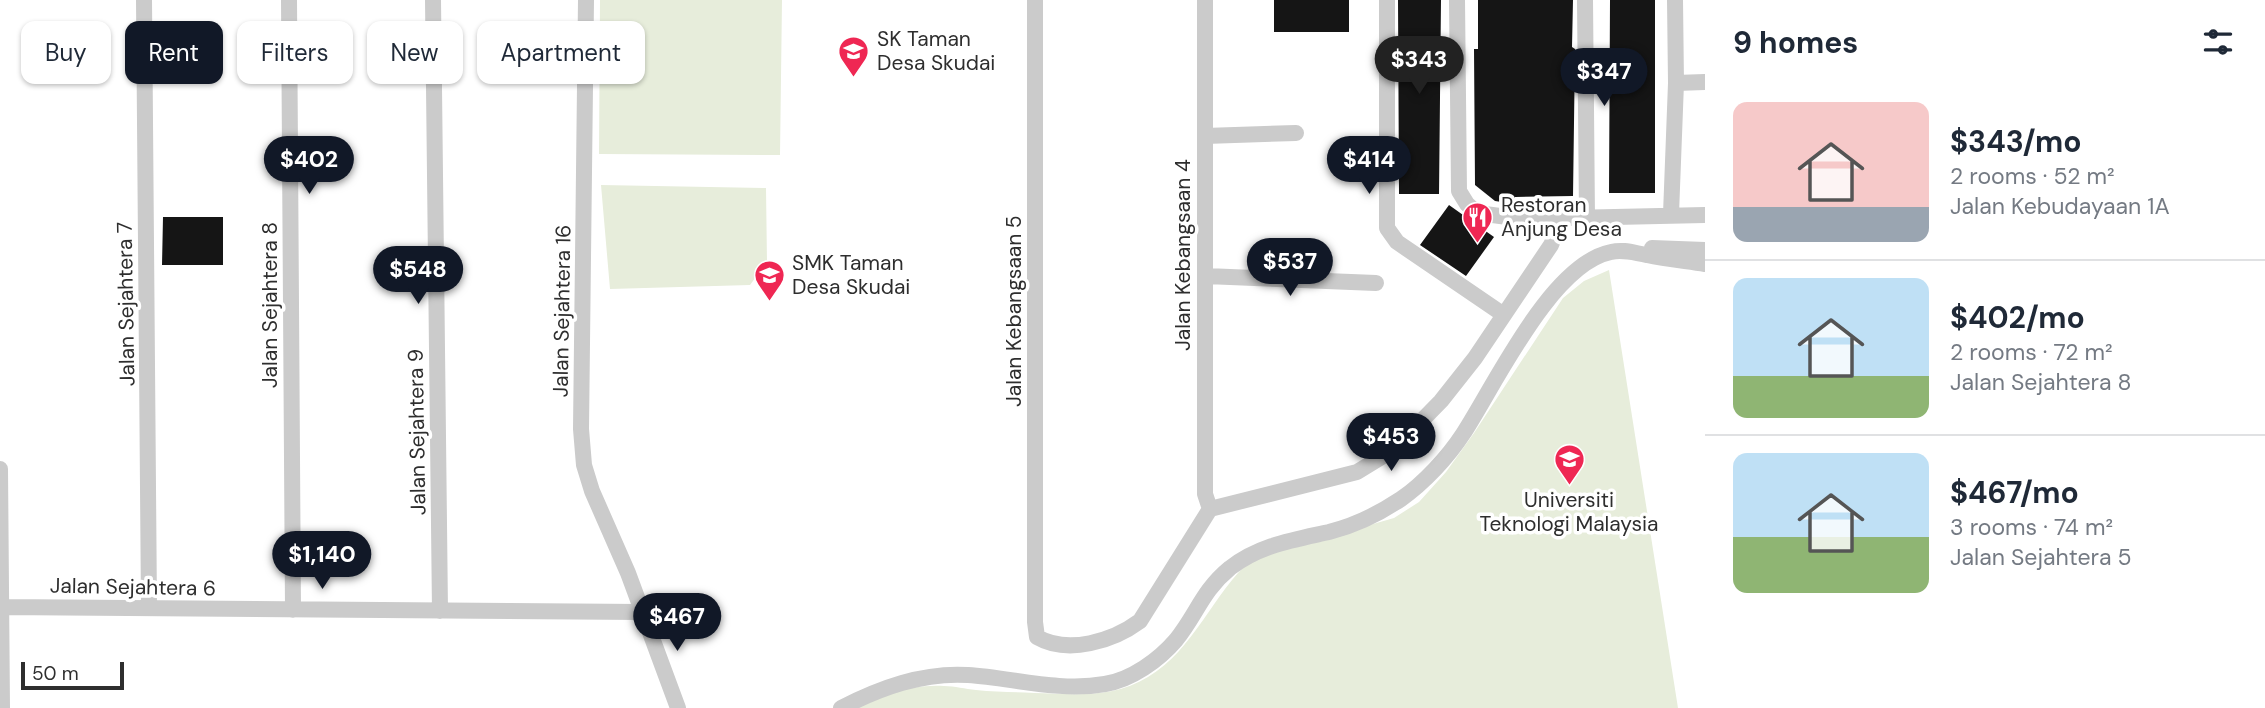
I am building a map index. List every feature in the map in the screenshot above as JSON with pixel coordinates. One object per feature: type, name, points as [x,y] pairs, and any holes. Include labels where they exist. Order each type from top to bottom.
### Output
[{"type":"street","name":"Jalan Sejahtera 7","points":[[144,0],[149,608]]},
{"type":"street","name":"Jalan Sejahtera 8","points":[[289,0],[293,610]]},
{"type":"street","name":"Jalan Sejahtera 9","points":[[433,0],[440,611]]},
{"type":"street","name":"Jalan Sejahtera 16","points":[[586,0],[581,429],[584,465],[678,708]]},
{"type":"street","name":"Jalan Kebangsaan 5","points":[[1035,0],[1037,637],[1046,642],[1081,644],[1107,640],[1128,630],[1140,621],[1210,509]]},
{"type":"street","name":"Jalan Kebangsaan 4","points":[[1205,0],[1205,494],[1210,509]]},
{"type":"street","points":[[1387,0],[1387,228],[1397,242],[1504,315]]},
{"type":"street","points":[[1457,0],[1459,191],[1477,214],[1523,219],[1705,215]]},
{"type":"street","points":[[1585,0],[1587,217]]},
{"type":"street","points":[[1671,214],[1676,83],[1675,0]]},
{"type":"street","points":[[1676,83],[1705,82]]},
{"type":"street","points":[[1205,136],[1296,133]]},
{"type":"street","points":[[1210,509],[1357,472],[1393,450],[1441,401],[1475,358],[1551,245],[1556,233],[1553,218]]},
{"type":"street","points":[[841,708],[873,691],[938,676],[967,675],[1012,682],[1074,686],[1106,684],[1135,673],[1158,658],[1177,639],[1208,588],[1252,552],[1330,531],[1370,516],[1401,498],[1431,472],[1462,436],[1497,374],[1551,295],[1597,255],[1648,248],[1705,250]]},
{"type":"street","points":[[1625,250],[1705,264]]},
{"type":"street","points":[[1206,276],[1376,283]]},
{"type":"street","points":[[0,469],[2,708]]},
{"type":"street","name":"Jalan Sejahtera 6","points":[[2,607],[641,612]]},
{"type":"green space","points":[[600,0],[782,0],[780,155],[599,154],[599,84],[645,84],[645,21],[600,21]]},
{"type":"green space","points":[[601,185],[766,188],[767,262],[750,285],[610,289]]},
{"type":"green space","name":"Universiti Teknologi Malaysia","points":[[1609,270],[1678,708],[852,708],[885,694],[909,688],[948,686],[1005,692],[1092,694],[1121,689],[1148,677],[1178,652],[1226,588],[1252,559],[1394,518],[1419,502],[1446,472],[1474,433],[1563,298],[1584,281]]},
{"type":"building","points":[[1274,0],[1349,0],[1349,32],[1274,32]]},
{"type":"building","points":[[1398,0],[1441,0],[1439,194],[1399,194]]},
{"type":"building","points":[[1478,0],[1573,0],[1573,196],[1515,197],[1515,204],[1495,201],[1475,185],[1474,49],[1478,49]]},
{"type":"building","points":[[1610,0],[1655,0],[1655,193],[1609,193]]},
{"type":"building","points":[[1449,205],[1494,237],[1466,276],[1420,245]]},
{"type":"building","points":[[163,217],[223,217],[223,265],[162,265]]},
{"type":"place","name":"SK Taman Desa Skudai","points":[[854,78]]},
{"type":"place","name":"Restoran Anjung Desa","points":[[1478,244]]},
{"type":"place","name":"SMK Taman Desa Skudai","points":[[769,302]]},
{"type":"place","name":"Universiti Teknologi Malaysia","points":[[1569,487]]}]
